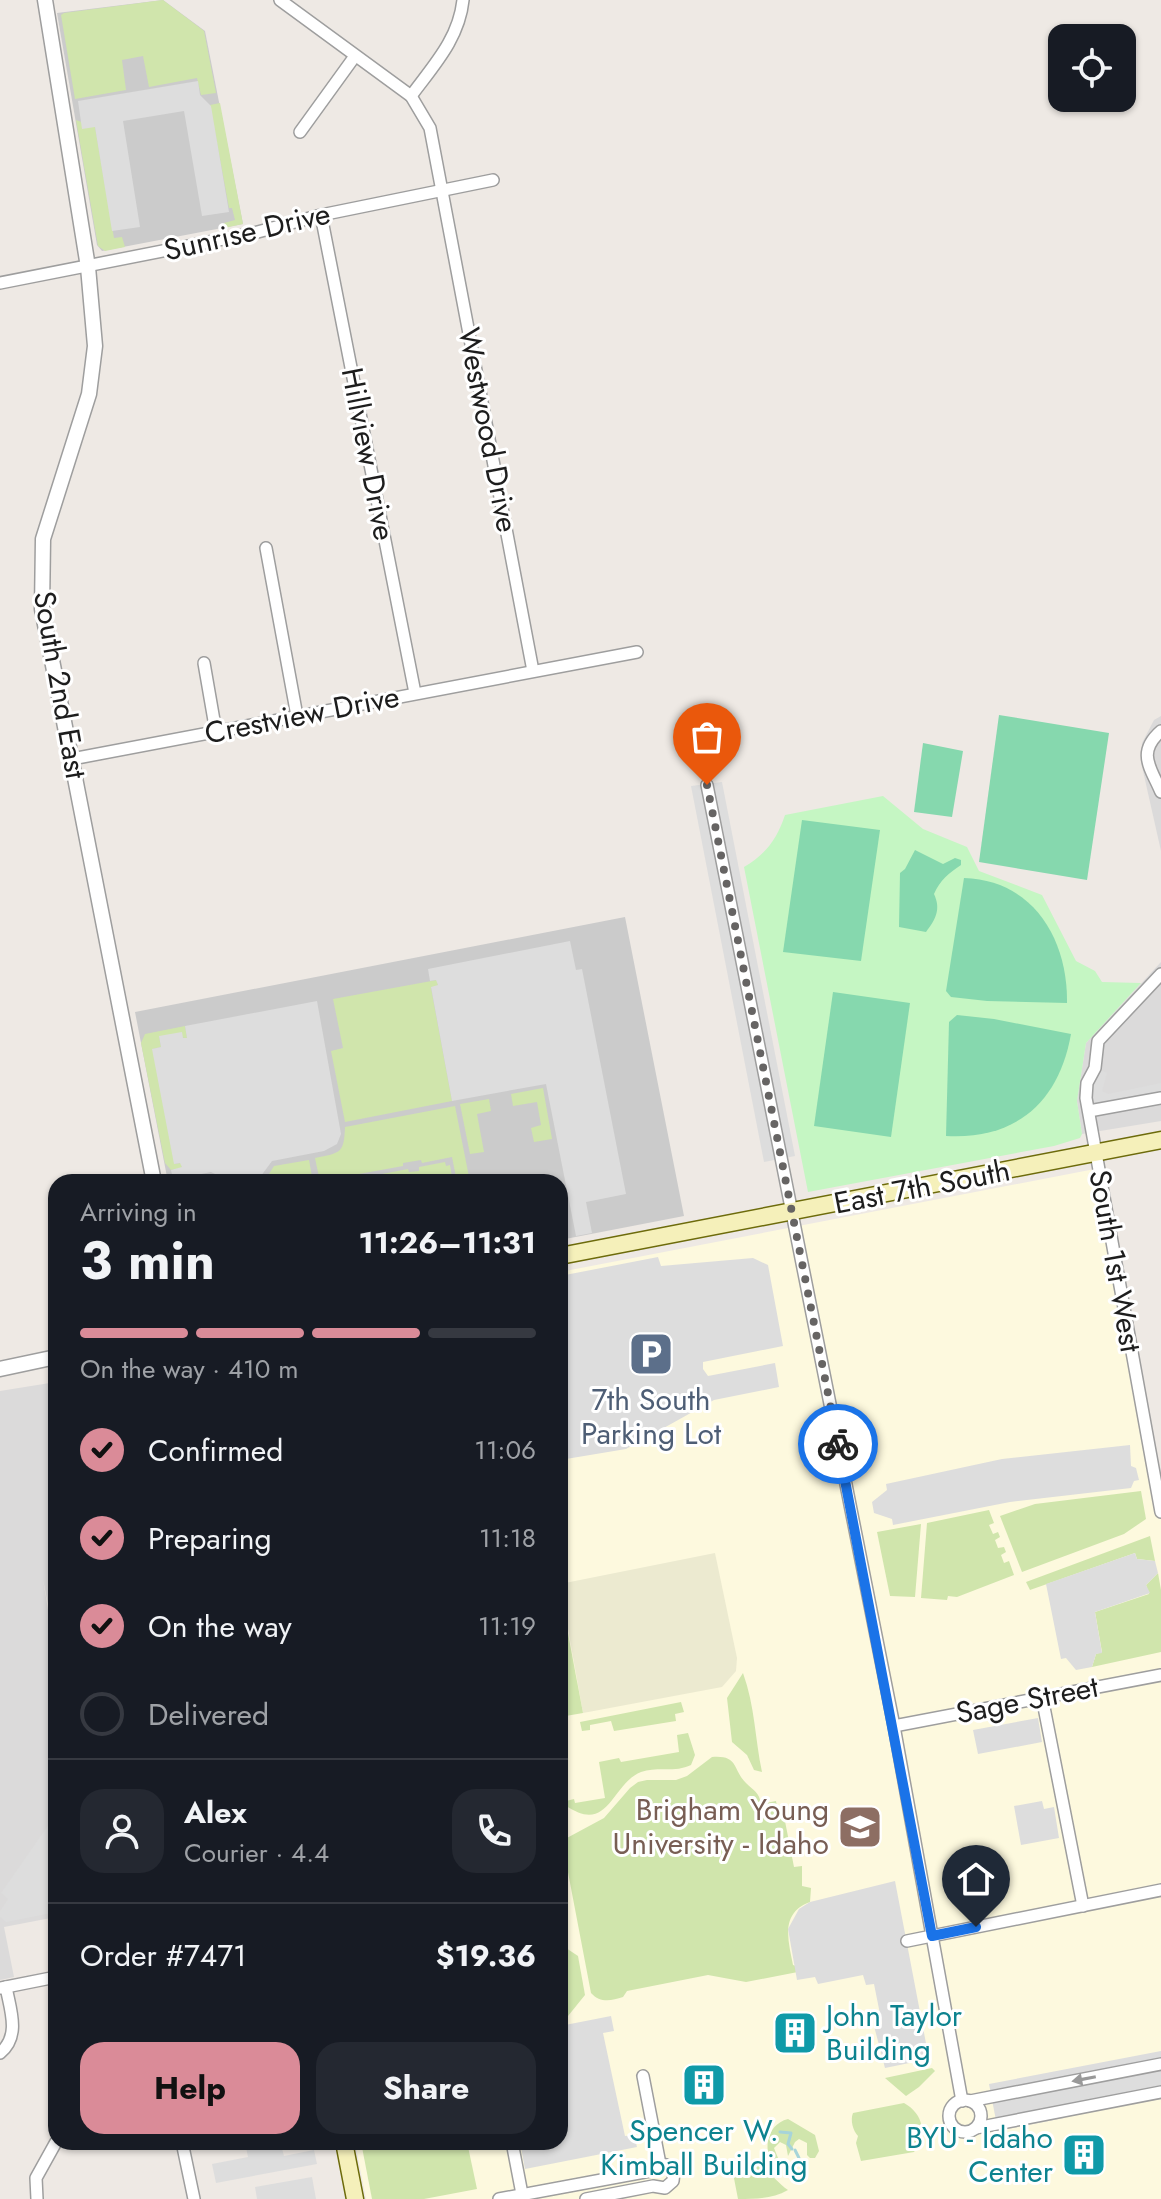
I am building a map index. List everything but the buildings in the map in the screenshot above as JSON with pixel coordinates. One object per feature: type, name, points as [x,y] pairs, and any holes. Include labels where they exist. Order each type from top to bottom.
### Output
[{"type":"main road","name":"East 7th South","points":[[568,1254],[1161,1140]]},
{"type":"main road","points":[[346,2150],[355,2199]]},
{"type":"street","name":"South 2nd East","points":[[45,0],[94,315],[93,369],[89,394],[43,539],[41,577],[47,637],[152,1174]]},
{"type":"street","points":[[285,1],[411,96],[452,41],[463,0]]},
{"type":"street","points":[[300,132],[355,56]]},
{"type":"street","name":"Westwood Drive","points":[[411,96],[430,128],[444,189],[533,671]]},
{"type":"street","name":"Sunrise Drive","points":[[0,283],[254,233],[321,215],[493,180]]},
{"type":"street","name":"Hillview Drive","points":[[321,215],[415,693]]},
{"type":"street","points":[[266,548],[297,716]]},
{"type":"street","name":"Crestview Drive","points":[[72,759],[637,652]]},
{"type":"street","points":[[204,663],[216,732]]},
{"type":"street","points":[[1161,731],[1147,748],[1146,760],[1161,792]]},
{"type":"street","points":[[707,785],[794,1212],[932,1936],[966,2101],[980,2111],[980,2122],[976,2128]]},
{"type":"street","name":"South 1st West","points":[[1161,974],[1098,1041],[1095,1068],[1087,1083],[1095,1153],[1161,1512]]},
{"type":"street","points":[[1089,1111],[1161,1098]]},
{"type":"street","points":[[0,1369],[48,1359]]},
{"type":"street","name":"Sage Street","points":[[894,1726],[1161,1675]]},
{"type":"street","points":[[1042,1697],[1083,1906]]},
{"type":"street","points":[[907,1941],[1161,1890]]},
{"type":"street","points":[[0,2053],[9,2044],[13,2029],[3,1988],[48,1979]]},
{"type":"street","points":[[1161,2064],[966,2101],[950,2110],[951,2125],[964,2132],[1161,2092]]},
{"type":"street","points":[[643,2076],[655,2168]]},
{"type":"street","points":[[37,2199],[36,2178],[52,2150]]},
{"type":"street","points":[[184,2150],[194,2199]]},
{"type":"street","points":[[514,2150],[521,2187]]},
{"type":"street","points":[[499,2199],[521,2187],[666,2165],[674,2172],[666,2193],[653,2186],[586,2199]]},
{"type":"shaded area","points":[[163,0],[205,31],[243,224],[102,251],[97,245],[57,13]]},
{"type":"shaded area","points":[[198,81],[200,95],[211,106],[229,212],[202,216],[184,111],[123,121],[140,227],[112,231],[95,127],[82,129],[78,101]]},
{"type":"shaded area","points":[[1161,716],[1161,851],[1141,762],[1142,743],[1154,720]]},
{"type":"shaded area","points":[[722,782],[795,1156],[764,1162],[691,786]]},
{"type":"shaded area","points":[[625,917],[684,1216],[568,1238],[568,1174],[166,1174],[135,1012]]},
{"type":"shaded area","points":[[570,941],[576,970],[582,969],[626,1194],[586,1202],[592,1233],[576,1236],[568,1195],[568,1174],[564,1174],[546,1084],[452,1101],[431,987],[438,985],[436,980],[430,981],[428,969]]},
{"type":"shaded area","points":[[1161,962],[1161,1121],[1082,1134],[1077,1101],[1086,1043]]},
{"type":"shaded area","points":[[317,1001],[341,1134],[337,1144],[324,1151],[272,1161],[262,1174],[172,1174],[171,1170],[182,1167],[180,1163],[174,1164],[152,1049],[161,1047],[159,1036],[182,1032],[183,1038],[187,1038],[185,1026]]},
{"type":"shaded area","points":[[1098,1069],[1107,1073],[1102,1091],[1108,1094],[1161,1083],[1161,1095],[1116,1105],[1094,1105],[1090,1090]]},
{"type":"shaded area","name":"Brigham Young University - Idaho","points":[[1100,1168],[1161,1512],[1161,2199],[366,2199],[357,2150],[568,2150],[568,1270]]},
{"type":"shaded area","name":"7th South Parking Lot","points":[[658,1257],[661,1266],[753,1258],[768,1265],[783,1346],[703,1362],[703,1369],[708,1376],[775,1363],[779,1387],[714,1400],[626,1449],[568,1459],[568,1274]]},
{"type":"shaded area","points":[[48,1383],[48,1604],[43,1580],[48,1610],[48,1919],[4,1927],[14,1977],[0,1980],[0,1391]]},
{"type":"shaded area","points":[[1130,1445],[1131,1466],[1136,1468],[1139,1480],[1134,1481],[1131,1488],[1010,1502],[893,1525],[892,1519],[874,1513],[872,1502],[887,1490],[886,1484],[1002,1459]]},
{"type":"shaded area","points":[[715,1553],[737,1658],[736,1671],[722,1687],[583,1713],[568,1629],[568,1582]]},
{"type":"shaded area","points":[[1135,1553],[1137,1559],[1155,1561],[1158,1573],[1146,1585],[1150,1593],[1095,1612],[1102,1653],[1096,1654],[1092,1667],[1076,1670],[1066,1658],[1061,1659],[1046,1584]]},
{"type":"shaded area","points":[[1038,1718],[1042,1742],[978,1754],[973,1730]]},
{"type":"shaded area","points":[[1042,1801],[1044,1809],[1054,1807],[1059,1838],[1021,1845],[1014,1806]]},
{"type":"shaded area","points":[[48,1825],[48,1914],[6,1922],[0,1917],[0,1911],[8,1899],[1,1893]]},
{"type":"shaded area","points":[[895,1881],[929,2059],[885,2068],[874,2026],[882,2024],[874,1984],[866,1985],[863,1975],[818,1984],[815,1977],[797,1980],[788,1929],[799,1909],[810,1902]]},
{"type":"shaded area","points":[[611,2016],[614,2031],[603,2033],[625,2136],[634,2135],[637,2147],[525,2169],[521,2150],[568,2150],[568,2024]]},
{"type":"shaded area","points":[[1161,2051],[1161,2099],[1065,2115],[1064,2118],[998,2131],[989,2084]]},
{"type":"shaded area","points":[[247,2150],[282,2150],[284,2156],[314,2150],[317,2164],[216,2183],[212,2164],[248,2157]]},
{"type":"shaded area","points":[[312,2177],[316,2199],[257,2199],[255,2187]]},
{"type":"green space","points":[[163,0],[204,31],[216,93],[201,95],[197,78],[149,87],[143,56],[122,60],[126,90],[75,99],[61,15]]},
{"type":"green space","points":[[220,103],[243,224],[224,228],[224,223],[235,220],[232,208],[229,208],[210,105]]},
{"type":"green space","points":[[76,120],[95,127],[114,238],[122,237],[125,247],[105,251],[98,246]]},
{"type":"green space","points":[[999,715],[1109,733],[1087,880],[979,862]]},
{"type":"green space","points":[[923,743],[963,751],[952,817],[914,812]]},
{"type":"green space","points":[[883,796],[923,829],[967,847],[979,871],[1042,895],[1076,961],[1095,971],[1102,982],[1141,983],[1086,1043],[1077,1101],[1080,1138],[1054,1146],[808,1192],[744,867],[770,845],[785,815]]},
{"type":"green space","points":[[802,820],[880,830],[861,961],[783,952]]},
{"type":"green space","points":[[915,850],[943,864],[955,858],[961,860],[961,865],[945,877],[936,889],[936,914],[926,932],[899,927],[900,873]]},
{"type":"green space","points":[[964,878],[988,881],[1009,889],[1042,917],[1061,957],[1067,1003],[987,1001],[951,997],[946,991]]},
{"type":"green space","points":[[437,980],[438,986],[431,988],[452,1101],[345,1122],[331,1051],[343,1048],[333,999]]},
{"type":"green space","points":[[833,992],[910,1003],[891,1137],[814,1126]]},
{"type":"green space","points":[[957,1015],[1071,1034],[1065,1058],[1045,1097],[1013,1123],[971,1136],[946,1136],[949,1022]]},
{"type":"green space","points":[[185,1026],[187,1038],[159,1036],[161,1047],[153,1049],[175,1164],[181,1163],[182,1168],[171,1170],[165,1163],[141,1043],[145,1034]]},
{"type":"green space","points":[[543,1088],[552,1139],[534,1142],[531,1128],[541,1125],[537,1102],[513,1106],[511,1094]]},
{"type":"green space","points":[[489,1099],[491,1111],[477,1114],[484,1152],[470,1154],[460,1104]]},
{"type":"green space","points":[[455,1106],[468,1174],[455,1174],[452,1157],[403,1163],[403,1166],[359,1174],[318,1174],[315,1158],[331,1155],[342,1147],[345,1127]]},
{"type":"green space","points":[[309,1160],[312,1174],[269,1174],[274,1166]]},
{"type":"green space","points":[[445,1162],[446,1166],[450,1165],[452,1174],[382,1174],[408,1169],[409,1172],[419,1171],[419,1167]]},
{"type":"green space","points":[[1141,1491],[1146,1519],[1124,1534],[1022,1572],[1000,1516],[1035,1504]]},
{"type":"green space","points":[[989,1510],[994,1523],[989,1525],[993,1534],[998,1532],[1000,1537],[995,1540],[998,1548],[1004,1547],[1006,1552],[1001,1555],[1004,1563],[1009,1561],[1014,1575],[957,1597],[948,1596],[947,1600],[921,1598],[927,1523]]},
{"type":"green space","points":[[921,1524],[915,1597],[890,1596],[877,1532]]},
{"type":"green space","points":[[1150,1536],[1155,1561],[1137,1559],[1135,1553],[1030,1590],[1026,1582]]},
{"type":"green space","points":[[1158,1573],[1161,1652],[1092,1667],[1096,1654],[1102,1652],[1095,1612],[1149,1594],[1146,1585]]},
{"type":"green space","points":[[568,1633],[583,1713],[568,1716]]},
{"type":"green space","points":[[743,1673],[762,1772],[754,1770],[747,1755],[732,1742],[727,1698]]},
{"type":"green space","points":[[681,1702],[684,1712],[675,1714],[676,1721],[614,1731],[611,1721],[590,1725],[590,1730],[582,1731],[580,1722]]},
{"type":"green space","points":[[688,1733],[695,1755],[691,1765],[641,1772],[631,1778],[608,1805],[591,1815],[568,1807],[568,1800],[574,1799],[575,1803],[605,1798],[599,1762],[619,1758],[621,1762],[679,1752],[677,1735]]},
{"type":"green space","points":[[712,1757],[727,1758],[757,1794],[761,1804],[776,1801],[778,1812],[783,1811],[794,1867],[802,1866],[802,1886],[811,1888],[810,1902],[794,1913],[788,1928],[793,1965],[808,1970],[746,1982],[708,1975],[627,1991],[623,1997],[614,1999],[598,1998],[591,1993],[568,1872],[568,1837],[604,1818],[638,1782],[676,1780],[687,1776]]},
{"type":"green space","points":[[568,1949],[578,1956],[585,1995],[568,2016]]},
{"type":"green space","points":[[932,2068],[935,2071],[906,2096],[885,2078]]},
{"type":"green space","points":[[904,2103],[916,2113],[921,2125],[921,2139],[914,2152],[861,2161],[856,2143],[858,2136],[852,2122],[853,2113]]},
{"type":"green space","points":[[788,2119],[815,2135],[819,2151],[815,2158],[810,2158],[807,2143],[799,2139],[788,2156],[786,2145],[780,2142],[774,2148],[778,2158],[776,2169],[769,2155],[768,2140],[774,2127]]},
{"type":"green space","points":[[363,2150],[469,2150],[477,2189],[424,2199],[372,2199]]},
{"type":"green space","points":[[750,2163],[765,2170],[788,2190],[770,2197],[738,2199],[732,2168]]},
{"type":"waterway","points":[[780,2132],[791,2133],[788,2144],[792,2149]]},
{"type":"waterway","points":[[795,2150],[799,2158]]},
{"type":"way so far","points":[[707,785],[838,1444]]},
{"type":"place","name":"7th South Parking Lot","points":[[651,1354]]},
{"type":"place","name":"Brigham Young University - Idaho","points":[[860,1827]]},
{"type":"place","name":"John Taylor Building","points":[[795,2033]]},
{"type":"place","name":"Spencer W. Kimball Building","points":[[704,2085]]},
{"type":"place","name":"BYU - Idaho Center","points":[[1084,2155]]},
{"type":"route","points":[[838,1444],[932,1936],[976,1927]]}]
